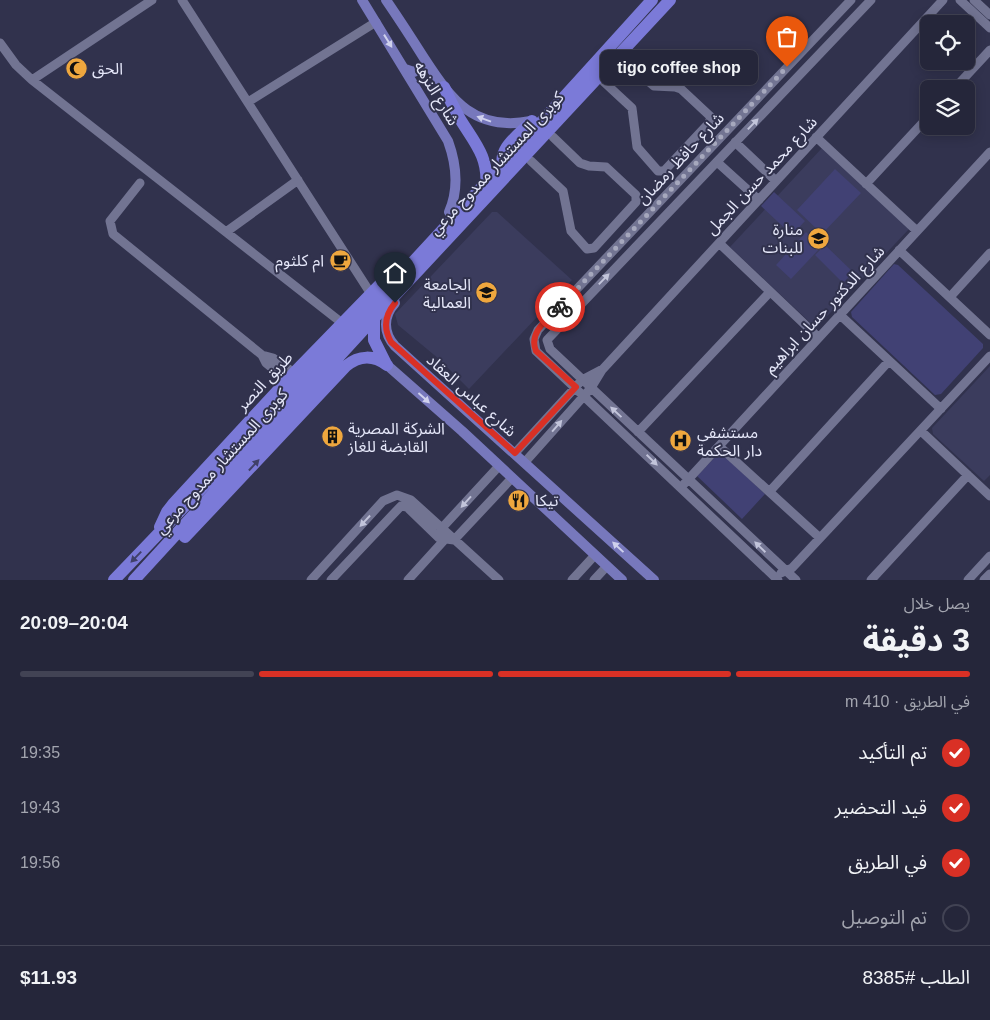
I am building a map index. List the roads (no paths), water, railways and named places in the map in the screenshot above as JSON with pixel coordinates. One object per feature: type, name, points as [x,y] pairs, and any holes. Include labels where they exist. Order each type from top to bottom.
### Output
[{"type":"highway","points":[[520,172],[512,173],[504,169],[501,161],[503,152],[641,0]]},
{"type":"highway","name":"كوبرى المستشار ممدوح مرعي","points":[[158,534],[330,352],[652,0]]},
{"type":"highway","name":"كوبرى المستشار ممدوح مرعي","points":[[143,570],[670,0]]},
{"type":"highway","points":[[395,303],[531,161],[680,0]]},
{"type":"highway","points":[[444,87],[461,120],[480,148],[486,165],[487,180],[484,199],[467,229]]},
{"type":"highway","points":[[449,212],[456,211],[462,213],[466,218],[467,229]]},
{"type":"highway","name":"طريق النصر","points":[[114,580],[158,534],[161,523],[174,503],[290,376],[449,212]]},
{"type":"highway","points":[[387,365],[374,340],[373,318],[374,311],[394,270]]},
{"type":"highway","points":[[317,350],[330,346],[338,350],[344,357],[346,366]]},
{"type":"highway","points":[[134,580],[143,570],[162,561],[169,554],[346,366],[356,360],[366,358],[378,360],[387,365]]},
{"type":"main road","name":"شارع النزهه","points":[[362,0],[442,128],[452,151],[455,168],[455,190],[449,212]]},
{"type":"main road","name":"شارع النزهه","points":[[386,0],[444,87],[461,106],[480,118],[506,124],[531,121]]},
{"type":"main road","points":[[405,69],[414,72],[428,64]]},
{"type":"main road","name":"شارع عباس العقاد","points":[[395,303],[389,312],[386,322],[386,332],[391,342],[654,580]]},
{"type":"main road","name":"شارع عباس العقاد","points":[[387,365],[622,580]]},
{"type":"street","points":[[32,80],[152,0]]},
{"type":"street","points":[[182,0],[371,294]]},
{"type":"street","name":"شارع حافظ رمضان","points":[[576,387],[536,351],[534,339],[546,321],[850,0]]},
{"type":"street","name":"شارع حافظ رمضان","points":[[582,380],[550,349],[548,340],[555,330],[872,0]]},
{"type":"street","name":"شارع محمد حسن الجمل","points":[[525,462],[591,388],[602,370],[943,0]]},
{"type":"street","points":[[960,0],[990,28]]},
{"type":"street","points":[[974,0],[990,15]]},
{"type":"street","points":[[248,102],[376,22]]},
{"type":"street","points":[[0,43],[16,65],[32,80],[342,323]]},
{"type":"street","points":[[962,80],[990,50]]},
{"type":"street","points":[[604,82],[633,110],[634,138],[639,150],[658,171],[664,171],[709,123],[711,117],[681,89],[654,86],[624,60]]},
{"type":"street","points":[[866,184],[920,126]]},
{"type":"street","points":[[531,161],[563,191],[573,234],[587,248],[594,248],[636,202],[636,195],[608,168],[602,165],[583,164],[552,137]]},
{"type":"street","points":[[816,137],[917,231]]},
{"type":"street","points":[[735,142],[776,181]]},
{"type":"street","name":"شارع الدكتور حسان ابراهيم","points":[[681,488],[990,152]]},
{"type":"street","points":[[717,162],[759,200]]},
{"type":"street","points":[[226,232],[298,180]]},
{"type":"street","points":[[140,184],[110,222],[113,234],[262,355],[273,358],[290,376]]},
{"type":"street","points":[[718,243],[818,337]]},
{"type":"street","points":[[899,250],[990,335]]},
{"type":"street","points":[[950,297],[990,253]]},
{"type":"street","points":[[638,432],[770,293]]},
{"type":"street","points":[[839,314],[941,409]]},
{"type":"street","points":[[546,321],[555,330]]},
{"type":"street","points":[[576,387],[776,579],[790,575],[820,538],[990,356]]},
{"type":"street","points":[[770,491],[890,361]]},
{"type":"street","name":"شارع محمد حسن الجمل","points":[[515,453],[582,380],[602,370]]},
{"type":"street","points":[[582,380],[790,575]]},
{"type":"street","points":[[921,431],[990,496]]},
{"type":"street","points":[[719,446],[820,538]]},
{"type":"street","points":[[498,580],[449,539],[440,534],[441,529],[499,466]]},
{"type":"street","points":[[871,580],[968,475]]},
{"type":"street","points":[[408,580],[512,478]]},
{"type":"street","points":[[314,578],[384,501],[393,496],[404,496],[411,500],[441,529]]},
{"type":"street","points":[[331,580],[400,507],[407,507],[437,536],[449,539]]},
{"type":"street","points":[[572,580],[595,555]]},
{"type":"street","points":[[968,580],[990,556]]},
{"type":"street","points":[[594,580],[607,566]]},
{"type":"street","points":[[984,580],[990,574]]},
{"type":"place","name":"tigo coffee shop","points":[[787,67]]},
{"type":"place","name":"الحق","points":[[76,68]]},
{"type":"place","name":"منارة للبنات","points":[[819,238]]},
{"type":"place","name":"ام كلثوم","points":[[340,260]]},
{"type":"place","name":"الجامعة العمالية","points":[[487,293]]},
{"type":"place","name":"الشركة المصرية القابضة للغاز","points":[[332,437]]},
{"type":"place","name":"مستشفي دار الحكمة","points":[[681,441]]},
{"type":"place","name":"تيكا","points":[[519,500]]}]
